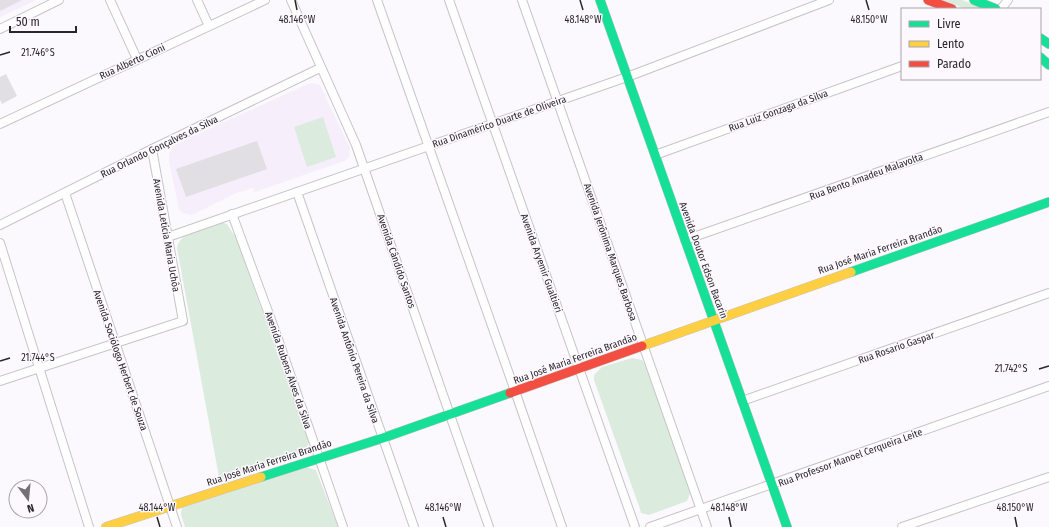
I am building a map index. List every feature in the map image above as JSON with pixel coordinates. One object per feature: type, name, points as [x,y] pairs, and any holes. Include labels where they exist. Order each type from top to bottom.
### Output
[{"type":"street","points":[[0,29],[59,0]]},
{"type":"street","points":[[110,0],[137,58]]},
{"type":"street","points":[[196,0],[209,26]]},
{"type":"street","name":"Rua Alberto Cioni","points":[[0,124],[137,58],[265,0]]},
{"type":"street","name":"Avenida Cândido Santos","points":[[291,0],[320,68],[356,145],[451,414],[489,527]]},
{"type":"street","points":[[377,0],[516,391],[562,527]]},
{"type":"street","name":"Avenida Aryemir Gualtieri","points":[[449,0],[635,527]]},
{"type":"street","name":"Avenida Jerônima Marques Barbosa","points":[[522,0],[707,527]]},
{"type":"street","name":"Avenida Doutor Edson Bacarin","points":[[600,0],[787,527]]},
{"type":"street","name":"Rua Dinamérico Duarte de Oliveira","points":[[168,236],[627,77],[828,0]]},
{"type":"street","points":[[928,0],[949,8]]},
{"type":"street","points":[[974,0],[994,8]]},
{"type":"street","points":[[1002,8],[1008,0]]},
{"type":"street","points":[[1041,58],[1049,65]]},
{"type":"street","name":"Rua Luiz Gonzaga da Silva","points":[[655,155],[901,66]]},
{"type":"street","name":"Rua Orlando Gonçalves da Silva","points":[[0,225],[152,149],[320,68]]},
{"type":"street","name":"Rua Bento Amadeu Malavolta","points":[[685,240],[1048,111]]},
{"type":"street","name":"Avenida Letícia Maria Uchôa","points":[[115,343],[183,322],[152,149]]},
{"type":"street","name":"Avenida Sociólogo Herbert de Souza","points":[[65,192],[177,527]]},
{"type":"street","name":"Avenida Antônio Pereira da Silva","points":[[297,192],[414,527]]},
{"type":"street","name":"Rua José Maria Ferreira Brandão","points":[[106,527],[170,505],[383,438],[1049,202]]},
{"type":"street","name":"Avenida Rubens Alves da Silva","points":[[232,214],[277,336],[343,527]]},
{"type":"street","points":[[0,243],[89,527]]},
{"type":"street","name":"Rua Rosario Gaspar","points":[[742,401],[1049,294]]},
{"type":"street","points":[[0,381],[115,343]]},
{"type":"street","name":"Rua Professor Manoel Cerqueira Leite","points":[[650,527],[1049,386]]},
{"type":"street","points":[[902,527],[1049,477]]},
{"type":"shaded area","points":[[0,0],[36,0],[0,17]]},
{"type":"shaded area","points":[[310,83],[320,85],[350,148],[349,157],[344,161],[255,192],[253,188],[236,193],[192,215],[182,213],[179,209],[169,161],[169,154],[174,145]]},
{"type":"green space","points":[[942,0],[962,0],[982,8],[963,8]]},
{"type":"green space","points":[[323,117],[336,157],[307,167],[294,127]]},
{"type":"green space","points":[[220,222],[227,224],[236,238],[309,442],[305,453],[224,479],[219,477],[177,248],[183,237],[194,230]]},
{"type":"green space","points":[[632,358],[642,360],[645,365],[691,491],[687,501],[649,515],[641,513],[594,380],[594,375],[602,367]]},
{"type":"green space","points":[[306,467],[316,470],[338,527],[185,527],[181,515],[182,507]]},
{"type":"building","points":[[0,0],[22,0],[0,11]]},
{"type":"building","points":[[6,74],[17,96],[2,104],[0,100],[0,77]]},
{"type":"building","points":[[257,141],[267,169],[186,197],[176,169]]},
{"type":"traffic: fast","points":[[600,0],[787,527]]},
{"type":"traffic: fast","points":[[974,0],[994,8]]},
{"type":"traffic: fast","points":[[1041,39],[1049,44]]},
{"type":"traffic: fast","points":[[1041,58],[1049,65]]},
{"type":"traffic: fast","points":[[851,272],[1049,202]]},
{"type":"traffic: fast","points":[[261,477],[383,438],[510,393]]},
{"type":"traffic: slow","points":[[642,346],[851,272]]},
{"type":"traffic: slow","points":[[106,527],[261,477]]},
{"type":"traffic: jam","points":[[928,0],[949,8]]},
{"type":"traffic: jam","points":[[510,393],[642,346]]}]
